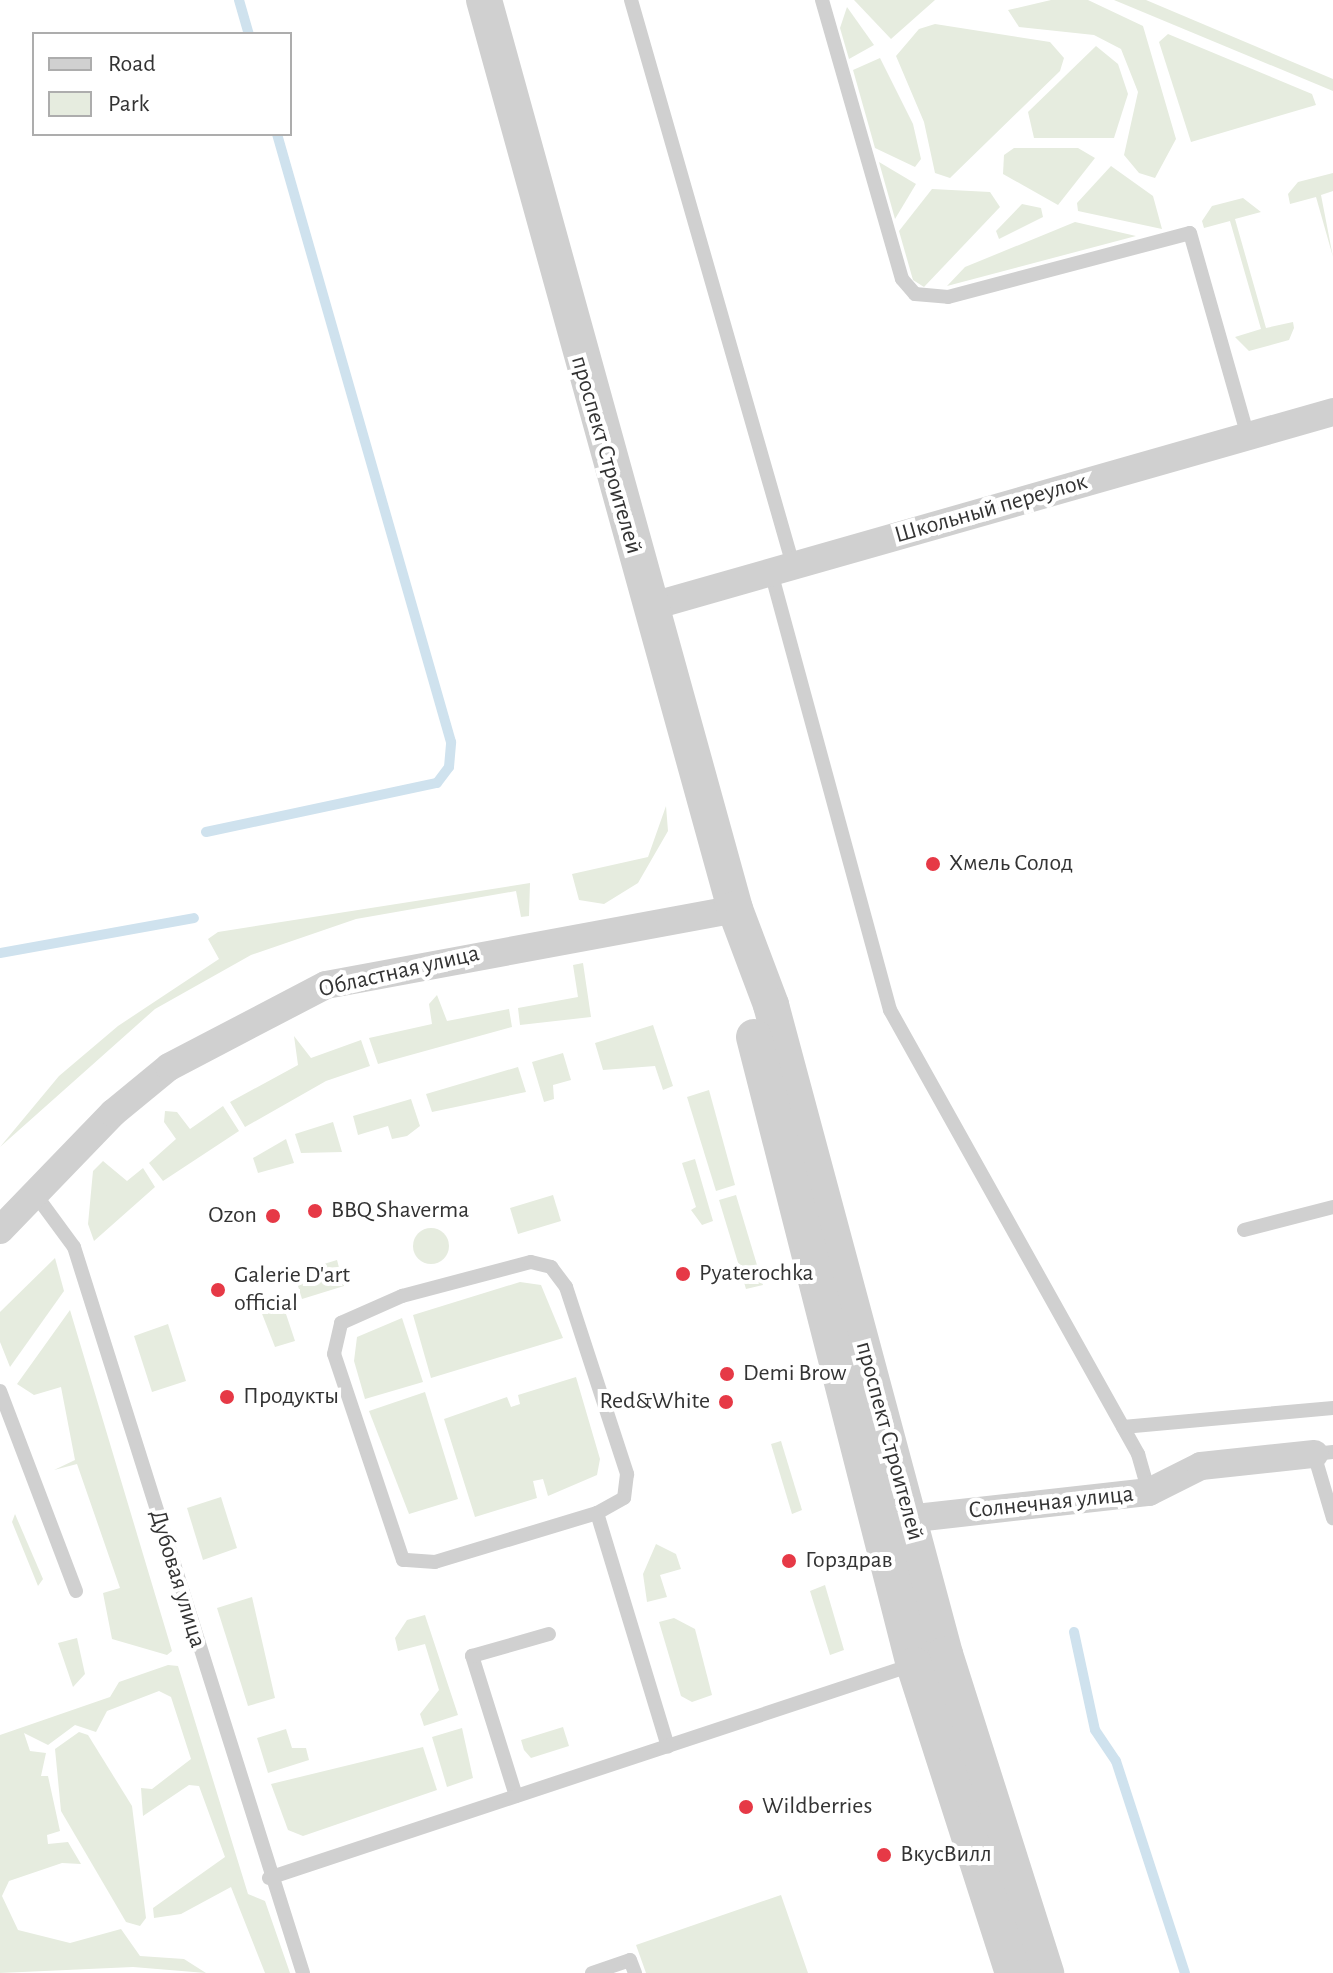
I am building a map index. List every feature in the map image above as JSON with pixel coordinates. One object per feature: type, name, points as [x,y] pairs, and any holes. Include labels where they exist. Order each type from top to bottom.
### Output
[{"type":"street","name":"проспект Строителей","points":[[484,0],[649,607],[735,909],[771,1005],[893,1520],[1013,1973]]},
{"type":"street","name":"Школьный переулок","points":[[649,607],[1333,412]]},
{"type":"street","name":"Областная улица","points":[[0,1230],[169,1067],[246,1021],[326,985],[735,909]]},
{"type":"street","name":"Солнечная улица","points":[[893,1520],[1149,1492],[1201,1466],[1324,1453]]},
{"type":"street","name":"проспект Строителей","points":[[930,1659],[1046,1973]]},
{"type":"lane","points":[[631,0],[782,569],[890,1010],[1123,1427],[1149,1492]]},
{"type":"lane","points":[[822,0],[902,279],[915,294],[948,297],[1190,233],[1248,436]]},
{"type":"lane","name":"Дубовая улица","points":[[35,1194],[74,1247],[269,1878],[303,1973]]},
{"type":"lane","points":[[1244,1230],[1333,1207]]},
{"type":"lane","points":[[531,1262],[551,1267],[566,1287],[627,1474],[624,1498],[597,1513],[435,1562],[403,1560],[334,1354],[341,1323],[459,1281],[531,1262]]},
{"type":"lane","points":[[0,1391],[76,1591]]},
{"type":"lane","points":[[1123,1427],[1333,1408]]},
{"type":"lane","points":[[1324,1453],[1333,1518]]},
{"type":"lane","points":[[597,1513],[668,1746]]},
{"type":"lane","points":[[516,1796],[472,1656],[549,1634]]},
{"type":"lane","points":[[269,1878],[930,1659]]},
{"type":"lane","points":[[592,1973],[630,1960],[635,1973]]},
{"type":"green space","points":[[854,0],[935,0],[891,39]]},
{"type":"green space","points":[[1051,0],[1088,0],[1143,26],[1176,139],[1155,178],[1139,173],[1124,155],[1138,92],[1121,49],[1094,35],[1019,27],[1008,10]]},
{"type":"green space","points":[[1114,0],[1146,0],[1333,79],[1333,91]]},
{"type":"green space","points":[[847,7],[874,45],[849,59],[840,28]]},
{"type":"green space","points":[[935,24],[1050,42],[1064,58],[1060,71],[950,178],[935,173],[924,122],[896,56],[919,29]]},
{"type":"green space","points":[[1168,34],[1312,94],[1316,105],[1191,142],[1159,42]]},
{"type":"green space","points":[[1096,46],[1118,64],[1128,94],[1114,138],[1034,138],[1028,112]]},
{"type":"green space","points":[[880,58],[913,124],[921,159],[915,167],[875,148],[853,70]]},
{"type":"green space","points":[[1014,148],[1078,148],[1095,158],[1058,205],[1003,174],[1004,155]]},
{"type":"green space","points":[[879,162],[916,184],[895,219]]},
{"type":"green space","points":[[1111,166],[1153,196],[1162,229],[1078,211],[1077,203]]},
{"type":"green space","points":[[1333,173],[1333,191],[1321,195],[1333,257],[1316,197],[1290,204],[1288,194],[1298,182]]},
{"type":"green space","points":[[932,189],[990,192],[1000,207],[924,287],[913,280],[899,231]]},
{"type":"green space","points":[[1243,198],[1261,212],[1235,219],[1266,328],[1293,322],[1294,328],[1289,340],[1249,351],[1235,337],[1261,329],[1230,221],[1204,228],[1202,221],[1212,206]]},
{"type":"green space","points":[[1022,204],[1041,208],[1043,217],[999,239],[996,231]]},
{"type":"green space","points":[[1075,222],[1136,236],[947,286],[965,267]]},
{"type":"green space","points":[[666,806],[668,831],[638,883],[604,904],[579,900],[572,874],[648,857]]},
{"type":"green space","points":[[530,883],[529,916],[521,917],[516,891],[356,919],[251,955],[155,1009],[0,1147],[59,1076],[118,1026],[219,959],[208,939],[218,932]]},
{"type":"green space","points":[[583,963],[591,1017],[520,1025],[518,1008],[578,997],[573,965]]},
{"type":"green space","points":[[437,995],[447,1021],[509,1009],[512,1027],[378,1064],[369,1038],[432,1024],[429,1004]]},
{"type":"green space","points":[[653,1025],[673,1086],[663,1090],[655,1066],[603,1070],[595,1043]]},
{"type":"green space","points":[[294,1036],[311,1058],[361,1040],[370,1066],[326,1081],[245,1127],[230,1102],[298,1065]]},
{"type":"green space","points":[[563,1053],[571,1080],[553,1085],[554,1099],[544,1102],[532,1062]]},
{"type":"green space","points":[[518,1067],[526,1092],[432,1112],[426,1094]]},
{"type":"green space","points":[[709,1090],[735,1185],[716,1191],[687,1097]]},
{"type":"green space","points":[[411,1099],[420,1126],[407,1136],[392,1139],[388,1126],[358,1135],[353,1116]]},
{"type":"green space","points":[[223,1106],[239,1131],[163,1181],[149,1163],[176,1139],[164,1122],[165,1111],[177,1112],[190,1129]]},
{"type":"green space","points":[[333,1122],[342,1152],[301,1153],[295,1134]]},
{"type":"green space","points":[[286,1139],[294,1163],[258,1173],[253,1158]]},
{"type":"green space","points":[[695,1159],[713,1221],[702,1225],[691,1210],[696,1207],[682,1163]]},
{"type":"green space","points":[[103,1161],[127,1181],[143,1168],[155,1187],[94,1241],[88,1224],[93,1171]]},
{"type":"green space","points":[[553,1195],[561,1221],[518,1234],[510,1208]]},
{"type":"green space","points":[[736,1195],[763,1285],[746,1289],[719,1200]]},
{"type":"green space","points":[[431,1228],[444,1233],[449,1246],[444,1259],[431,1264],[418,1259],[413,1246],[418,1233]]},
{"type":"green space","points":[[55,1258],[64,1291],[10,1367],[0,1342],[0,1312]]},
{"type":"green space","points":[[337,1260],[344,1286],[302,1299],[294,1273]]},
{"type":"green space","points":[[520,1282],[541,1285],[563,1338],[431,1378],[413,1315]]},
{"type":"green space","points":[[281,1299],[295,1341],[275,1347],[259,1306]]},
{"type":"green space","points":[[70,1310],[172,1651],[167,1655],[112,1639],[103,1593],[120,1588],[77,1464],[54,1470],[75,1460],[61,1387],[34,1395],[17,1384]]},
{"type":"green space","points":[[402,1318],[423,1382],[365,1399],[354,1361],[357,1337]]},
{"type":"green space","points":[[168,1324],[186,1381],[152,1392],[134,1336]]},
{"type":"green space","points":[[576,1377],[600,1459],[597,1475],[548,1496],[543,1479],[533,1481],[537,1498],[475,1517],[444,1419],[507,1397],[511,1407],[520,1404],[518,1395]]},
{"type":"green space","points":[[425,1392],[458,1499],[409,1514],[369,1411]]},
{"type":"green space","points":[[781,1441],[802,1510],[792,1514],[771,1444]]},
{"type":"green space","points":[[221,1497],[237,1548],[203,1560],[187,1508]]},
{"type":"green space","points":[[15,1514],[43,1579],[38,1586],[12,1522]]},
{"type":"green space","points":[[656,1544],[676,1554],[681,1569],[660,1575],[667,1597],[647,1602],[643,1574]]},
{"type":"green space","points":[[825,1585],[844,1650],[830,1655],[810,1591]]},
{"type":"green space","points":[[252,1597],[275,1698],[248,1706],[217,1608]]},
{"type":"green space","points":[[425,1615],[458,1715],[424,1726],[420,1714],[439,1690],[425,1644],[398,1651],[395,1638],[407,1620]]},
{"type":"green space","points":[[674,1618],[695,1629],[712,1695],[692,1702],[681,1696],[659,1622]]},
{"type":"green space","points":[[77,1638],[85,1674],[73,1687],[58,1643]]},
{"type":"green space","points":[[168,1665],[178,1666],[248,1894],[265,1901],[290,1973],[265,1973],[231,1887],[181,1914],[154,1918],[153,1908],[225,1857],[199,1786],[189,1785],[143,1816],[141,1788],[152,1789],[191,1759],[171,1697],[159,1691],[107,1711],[96,1732],[75,1725],[48,1745],[24,1733],[30,1751],[46,1753],[41,1776],[48,1776],[60,1831],[47,1835],[48,1844],[68,1842],[81,1864],[62,1863],[9,1881],[2,1896],[18,1930],[70,1943],[121,1929],[140,1956],[184,1959],[206,1973],[133,1967],[0,1973],[0,1735],[110,1697],[119,1682]]},
{"type":"green space","points":[[563,1727],[569,1746],[531,1758],[524,1750],[521,1740]]},
{"type":"green space","points":[[462,1728],[473,1778],[447,1787],[432,1737]]},
{"type":"green space","points":[[286,1729],[292,1748],[306,1748],[309,1760],[268,1773],[257,1738]]},
{"type":"green space","points":[[79,1732],[88,1735],[132,1806],[146,1918],[140,1926],[126,1922],[61,1811],[55,1749]]},
{"type":"green space","points":[[423,1747],[437,1790],[303,1836],[288,1830],[271,1784]]},
{"type":"green space","points":[[781,1895],[808,1973],[646,1973],[636,1945]]},
{"type":"waterway","points":[[239,0],[248,32]]},
{"type":"waterway","points":[[206,832],[437,783],[449,767],[451,742],[278,136]]},
{"type":"waterway","points":[[0,953],[194,918]]},
{"type":"waterway","points":[[1074,1632],[1095,1730],[1116,1761],[1185,1973]]},
{"type":"place","name":"Хмель Солод","points":[[933,864]]},
{"type":"place","name":"BBQ Shaverma","points":[[315,1211]]},
{"type":"place","name":"Ozon","points":[[273,1216]]},
{"type":"place","name":"Pyaterochka","points":[[683,1274]]},
{"type":"place","name":"Galerie D'art official","points":[[218,1290]]},
{"type":"place","name":"Demi Brow","points":[[727,1374]]},
{"type":"place","name":"Продукты","points":[[227,1397]]},
{"type":"place","name":"Red&White","points":[[726,1402]]},
{"type":"place","name":"Горздрав","points":[[789,1561]]},
{"type":"place","name":"Wildberries","points":[[746,1807]]},
{"type":"place","name":"ВкусВилл","points":[[884,1855]]}]
